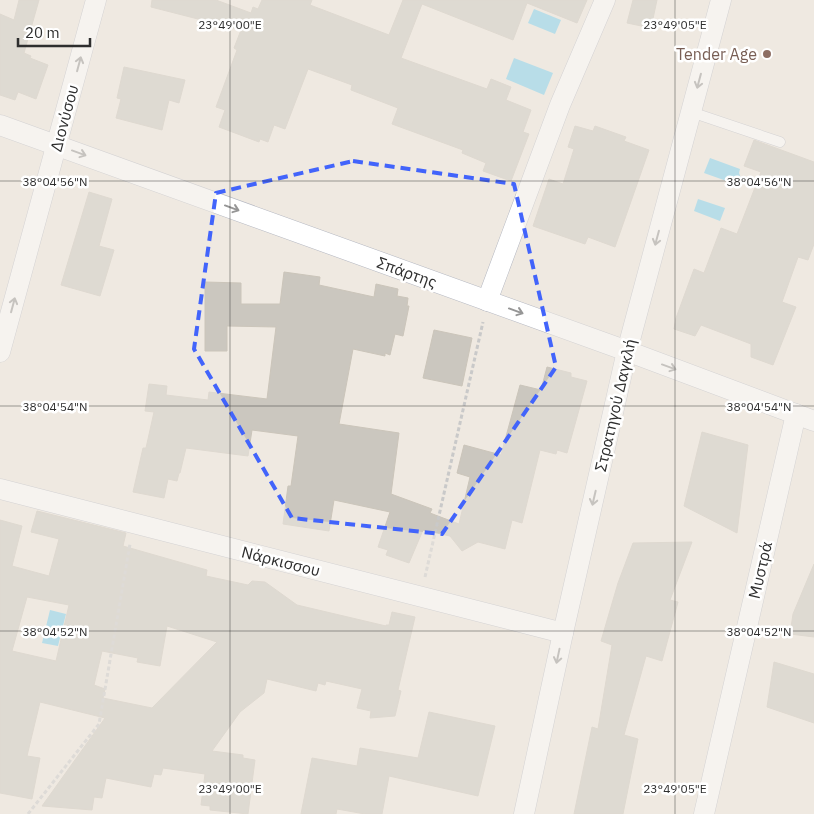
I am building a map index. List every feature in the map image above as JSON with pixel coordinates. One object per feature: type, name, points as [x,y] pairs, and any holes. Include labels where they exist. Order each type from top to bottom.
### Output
[{"type":"street","name":"Διονύσου","points":[[0,352],[96,0]]},
{"type":"street","points":[[487,301],[560,105],[605,0]]},
{"type":"street","name":"Στρατηγού Δαγκλή","points":[[524,814],[627,352],[721,0]]},
{"type":"street","name":"Σπάρτης","points":[[0,124],[805,418]]},
{"type":"street","name":"Μυστρά","points":[[704,814],[805,418]]},
{"type":"street","name":"Νάρκισσου","points":[[0,489],[563,633]]},
{"type":"lane","points":[[691,112],[780,142]]},
{"type":"path","points":[[421,597],[487,301]]},
{"type":"path","points":[[28,814],[99,724],[134,523]]},
{"type":"highlighted area","points":[[353,161],[514,184],[556,367],[442,534],[292,518],[194,349],[216,193]]},
{"type":"water","points":[[534,9],[561,20],[555,34],[528,23]]},
{"type":"water","points":[[514,58],[553,73],[544,95],[506,79]]},
{"type":"water","points":[[710,158],[740,169],[741,178],[735,184],[704,173]]},
{"type":"water","points":[[698,199],[725,208],[720,221],[694,211]]},
{"type":"water","points":[[50,610],[66,614],[58,646],[42,643]]},
{"type":"building","points":[[19,0],[39,0],[24,53],[31,56],[30,58],[48,65],[36,99],[18,92],[15,100],[0,95],[0,14],[14,20]]},
{"type":"building","points":[[152,0],[216,0],[251,13],[253,7],[258,9],[262,0],[312,0],[310,5],[389,35],[403,0],[587,0],[577,23],[527,3],[513,40],[422,4],[401,58],[487,89],[491,79],[511,87],[506,100],[531,110],[523,132],[529,134],[511,181],[483,171],[486,163],[462,153],[463,150],[392,124],[398,108],[351,90],[352,85],[308,69],[285,129],[274,125],[268,142],[260,139],[259,142],[219,127],[225,110],[216,107],[237,50],[234,48],[241,30],[151,7]]},
{"type":"building","points":[[633,0],[657,0],[651,28],[627,23]]},
{"type":"building","points":[[124,67],[185,80],[179,103],[169,100],[162,130],[116,118],[121,99],[117,98]]},
{"type":"building","points":[[575,126],[593,131],[595,126],[626,137],[624,141],[649,150],[615,247],[588,237],[585,244],[533,226],[549,179],[563,184],[574,149],[568,147]]},
{"type":"building","points":[[754,140],[814,162],[814,244],[808,260],[798,257],[782,302],[796,307],[773,365],[751,357],[751,344],[701,325],[695,336],[674,329],[676,318],[694,269],[704,273],[721,228],[737,234],[761,172],[744,166]]},
{"type":"building","points":[[89,192],[112,199],[99,246],[114,250],[100,296],[61,285]]},
{"type":"building","points":[[284,272],[320,277],[319,285],[374,297],[376,284],[398,289],[397,296],[408,298],[407,306],[409,306],[403,336],[395,334],[390,355],[385,353],[385,356],[353,349],[339,424],[399,433],[391,494],[432,509],[430,513],[459,524],[470,477],[457,473],[464,445],[501,455],[520,385],[541,390],[547,367],[571,373],[571,377],[587,381],[567,453],[557,450],[556,454],[540,450],[522,523],[512,520],[505,549],[478,542],[462,551],[450,536],[423,530],[409,563],[386,555],[388,550],[378,547],[390,512],[334,500],[329,531],[283,524],[288,486],[291,486],[298,436],[252,430],[248,456],[186,448],[177,481],[168,479],[164,498],[133,492],[154,412],[145,411],[149,384],[167,386],[166,395],[208,400],[209,392],[267,399],[276,327],[227,326],[227,351],[205,351],[205,282],[241,283],[241,304],[280,304]]},
{"type":"building","points":[[434,330],[472,338],[462,386],[423,378]]},
{"type":"building","points":[[702,432],[748,445],[737,533],[684,506]]},
{"type":"building","points":[[37,511],[126,533],[123,546],[207,570],[206,576],[248,585],[252,581],[265,582],[297,605],[386,626],[389,625],[392,612],[415,617],[398,690],[401,691],[395,716],[370,718],[371,711],[357,708],[362,689],[326,681],[325,685],[318,683],[316,691],[267,679],[264,693],[240,712],[212,751],[243,755],[243,758],[255,760],[248,814],[210,810],[210,806],[201,805],[205,774],[163,768],[161,775],[154,774],[151,787],[106,778],[102,798],[94,797],[92,810],[42,806],[105,718],[40,702],[27,756],[40,758],[32,799],[0,793],[0,520],[22,526],[12,566],[49,576],[59,539],[31,532]],"holes":[[[27,597],[69,605],[56,661],[12,651]],[[167,626],[217,642],[152,708],[103,698],[105,689],[94,685],[102,651],[138,658],[137,662],[160,666]]]},
{"type":"building","points":[[692,542],[670,600],[678,602],[662,661],[646,656],[624,735],[638,739],[623,814],[574,814],[592,727],[598,729],[612,645],[601,641],[618,583],[633,543]]},
{"type":"building","points":[[814,564],[814,637],[790,634],[793,614]]},
{"type":"building","points":[[774,662],[814,674],[814,723],[767,707]]},
{"type":"building","points":[[429,712],[495,726],[478,796],[389,776],[382,814],[365,814],[337,809],[336,814],[301,814],[312,758],[357,766],[360,748],[418,758]]},
{"type":"place","name":"Tender Age","points":[[767,54]]}]
